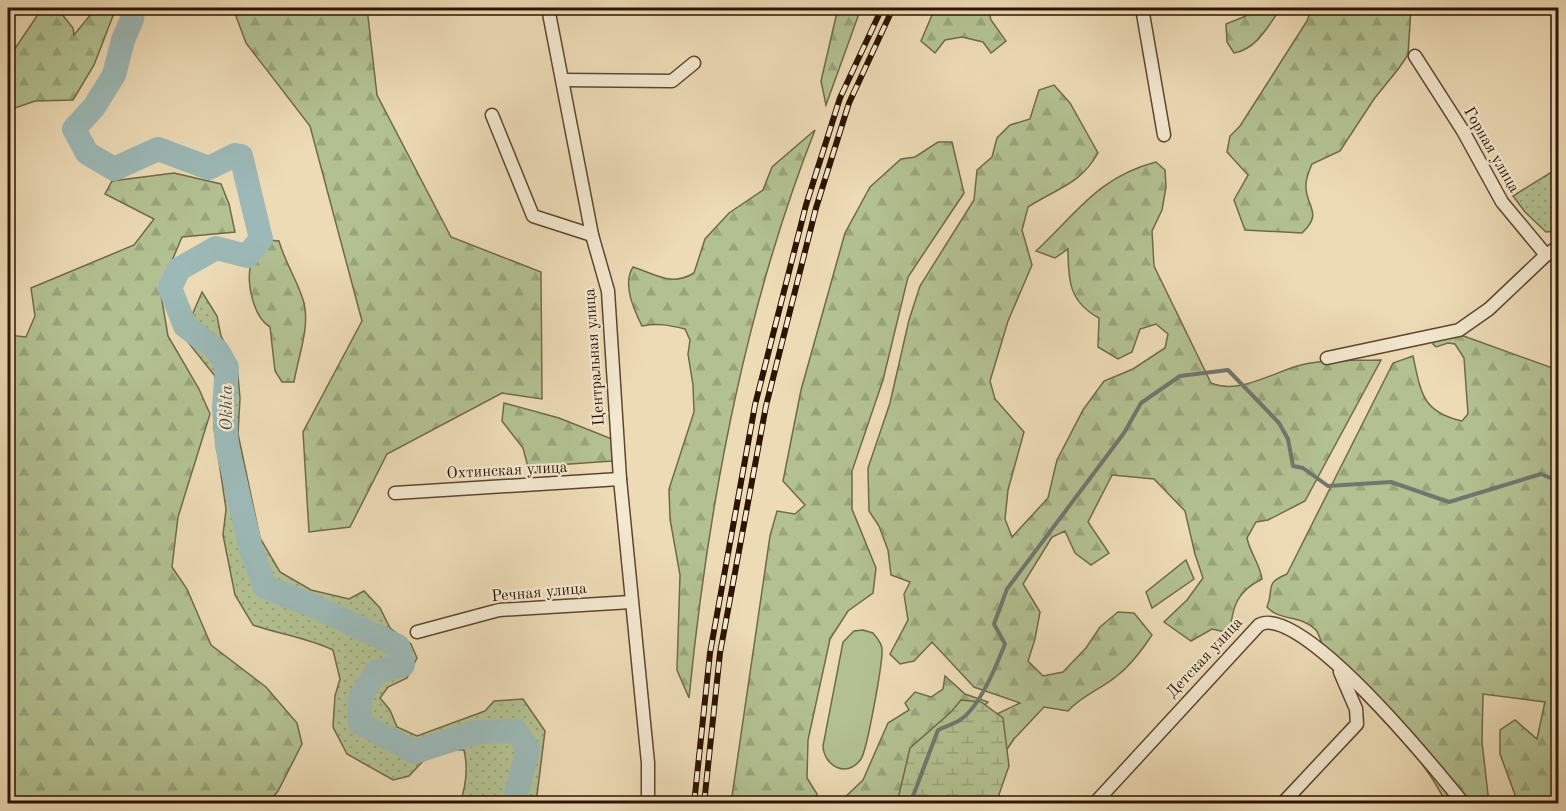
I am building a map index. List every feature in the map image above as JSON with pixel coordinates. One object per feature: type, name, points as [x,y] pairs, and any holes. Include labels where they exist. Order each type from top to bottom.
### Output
[{"type":"street","name":"Центральная улица","points":[[548,8],[592,235],[608,291],[620,479],[648,763],[648,804]]},
{"type":"street","points":[[1142,8],[1164,135]]},
{"type":"street","name":"Горная улица","points":[[1415,56],[1463,131],[1502,202],[1546,255]]},
{"type":"street","points":[[563,80],[672,81],[694,63]]},
{"type":"street","points":[[492,115],[533,216],[592,235]]},
{"type":"street","points":[[1327,358],[1459,330],[1489,309],[1546,255],[1558,247]]},
{"type":"street","name":"Охтинская улица","points":[[395,493],[620,479]]},
{"type":"street","name":"Речная улица","points":[[417,632],[499,610],[631,602]]},
{"type":"street","name":"Детская улица","points":[[1094,804],[1262,623],[1274,623],[1288,628],[1326,654],[1338,665],[1356,709],[1357,724],[1282,804]]},
{"type":"street","points":[[1338,665],[1405,732],[1464,804]]},
{"type":"green space","points":[[57,8],[73,28],[74,35],[96,8],[116,8],[94,65],[73,100],[35,101],[15,108],[8,107],[8,59],[41,10]]},
{"type":"green space","points":[[233,8],[367,8],[377,95],[451,237],[541,272],[542,399],[502,393],[387,454],[350,527],[309,532],[303,432],[362,321],[310,126],[246,43]]},
{"type":"green space","points":[[838,8],[861,8],[826,105],[821,81]]},
{"type":"green space","points":[[935,8],[988,8],[991,20],[1006,41],[991,53],[983,42],[962,37],[945,40],[935,53],[921,41]]},
{"type":"green space","points":[[1248,8],[1281,8],[1256,42],[1234,53],[1227,42],[1226,24],[1246,16]]},
{"type":"green space","points":[[1312,8],[1411,8],[1408,55],[1374,99],[1340,151],[1312,164],[1306,185],[1313,215],[1302,233],[1245,230],[1234,200],[1248,175],[1227,152],[1230,136],[1240,126],[1307,21]]},
{"type":"green space","points":[[1054,85],[1070,103],[1098,153],[1076,179],[1028,207],[1022,230],[1032,265],[1008,321],[990,381],[995,399],[1024,432],[1008,490],[1005,519],[1012,537],[1048,498],[1057,460],[1083,410],[1104,381],[1133,369],[1165,348],[1168,334],[1156,324],[1140,329],[1132,352],[1118,359],[1098,347],[1099,318],[1082,305],[1072,289],[1068,249],[1055,258],[1036,251],[1090,198],[1119,177],[1156,162],[1165,170],[1166,187],[1162,210],[1152,231],[1154,266],[1211,383],[1222,386],[1245,384],[1311,363],[1381,360],[1305,501],[1268,520],[1256,522],[1247,538],[1262,579],[1247,589],[1237,601],[1232,615],[1230,633],[1212,629],[1191,641],[1164,622],[1187,600],[1203,578],[1185,511],[1154,479],[1112,475],[1088,522],[1109,553],[1091,565],[1075,553],[1065,531],[1052,537],[1023,584],[1040,612],[1028,661],[1043,676],[1063,672],[1086,648],[1100,627],[1118,612],[1134,613],[1152,635],[1136,656],[1112,680],[1079,701],[1068,711],[1044,707],[1014,739],[970,803],[838,804],[863,780],[888,723],[909,710],[905,703],[915,692],[931,697],[943,689],[945,676],[965,694],[988,702],[979,711],[997,714],[1020,703],[974,687],[932,642],[914,661],[900,664],[890,654],[908,620],[904,594],[910,582],[891,575],[888,550],[879,526],[869,511],[868,468],[890,403],[909,320],[920,286],[974,200],[977,170],[992,157],[997,138],[1010,125],[1030,119],[1039,90]]},
{"type":"green space","points":[[815,130],[768,268],[732,410],[707,554],[689,698],[677,670],[680,575],[670,519],[669,489],[694,412],[688,354],[690,340],[685,329],[664,325],[642,326],[630,297],[630,274],[633,267],[671,279],[686,277],[694,273],[705,239],[729,213],[763,190],[772,167]]},
{"type":"green space","points":[[938,142],[952,142],[964,193],[908,277],[883,380],[852,471],[852,509],[876,568],[873,593],[848,611],[830,639],[808,740],[807,778],[817,794],[815,803],[731,803],[770,536],[777,511],[795,514],[805,505],[783,481],[801,390],[845,233],[870,187],[901,159],[915,157]]},
{"type":"green space","points":[[1558,168],[1558,231],[1546,232],[1525,212],[1513,196]]},
{"type":"green space","points":[[174,173],[221,184],[229,204],[235,232],[182,237],[160,289],[168,336],[199,389],[210,414],[178,517],[172,567],[187,589],[211,645],[266,687],[297,723],[302,744],[278,791],[268,803],[8,803],[8,335],[26,337],[35,316],[31,288],[134,245],[154,219],[105,194],[112,181]]},
{"type":"green space","points":[[268,240],[279,241],[304,303],[305,332],[294,382],[282,382],[275,371],[270,327],[259,315],[250,289],[252,260]]},
{"type":"green space","points":[[202,292],[217,316],[221,336],[237,365],[240,398],[238,434],[260,538],[280,572],[311,590],[349,599],[364,591],[380,608],[390,628],[411,644],[417,658],[407,678],[388,687],[380,698],[390,710],[397,727],[417,736],[485,711],[494,701],[523,699],[545,731],[536,803],[460,803],[466,777],[464,750],[442,750],[423,761],[409,776],[393,780],[347,754],[333,727],[335,696],[340,679],[333,650],[314,642],[253,625],[235,595],[223,535],[226,509],[214,428],[215,376],[183,336]]},
{"type":"green space","points":[[1458,334],[1558,370],[1558,803],[1518,803],[1500,754],[1500,730],[1515,720],[1537,739],[1545,702],[1483,694],[1482,742],[1489,803],[1446,803],[1434,782],[1406,744],[1327,655],[1316,630],[1304,622],[1278,614],[1267,607],[1272,584],[1287,574],[1393,363],[1413,356],[1421,390],[1431,406],[1449,417],[1462,421],[1468,414],[1464,358],[1455,344],[1448,343],[1436,347],[1433,344],[1435,340]]},
{"type":"green space","points":[[504,403],[559,418],[612,439],[612,461],[528,467],[523,448],[502,421]]},
{"type":"green space","points":[[1186,560],[1194,579],[1152,608],[1146,592]]},
{"type":"green space","points":[[863,630],[873,633],[881,645],[880,670],[864,752],[855,765],[843,769],[837,768],[827,759],[823,746],[843,642],[854,631]]},
{"type":"green space","points":[[961,700],[981,702],[1003,718],[1009,766],[996,803],[897,803],[910,748],[951,712]]},
{"type":"waterway","name":"Okhta","points":[[133,8],[132,19],[123,40],[114,75],[94,107],[74,129],[87,153],[114,169],[158,149],[209,168],[235,155],[241,156],[261,239],[247,256],[216,248],[179,269],[170,288],[185,326],[217,350],[227,367],[224,408],[227,446],[251,549],[265,587],[316,607],[398,646],[403,665],[376,672],[360,698],[360,723],[414,752],[477,732],[516,731],[528,749],[514,804]]},
{"type":"waterway","points":[[910,804],[938,730],[960,720],[967,714],[981,696],[992,674],[1005,644],[994,624],[1007,589],[1124,433],[1141,403],[1180,376],[1228,370],[1279,423],[1288,439],[1293,466],[1303,468],[1328,486],[1391,482],[1449,502],[1541,474],[1558,481]]},
{"type":"railway","points":[[694,804],[710,653],[755,405],[806,205],[840,98],[882,8]]},
{"type":"railway","points":[[704,804],[720,653],[766,406],[816,208],[849,103],[893,8]]}]
